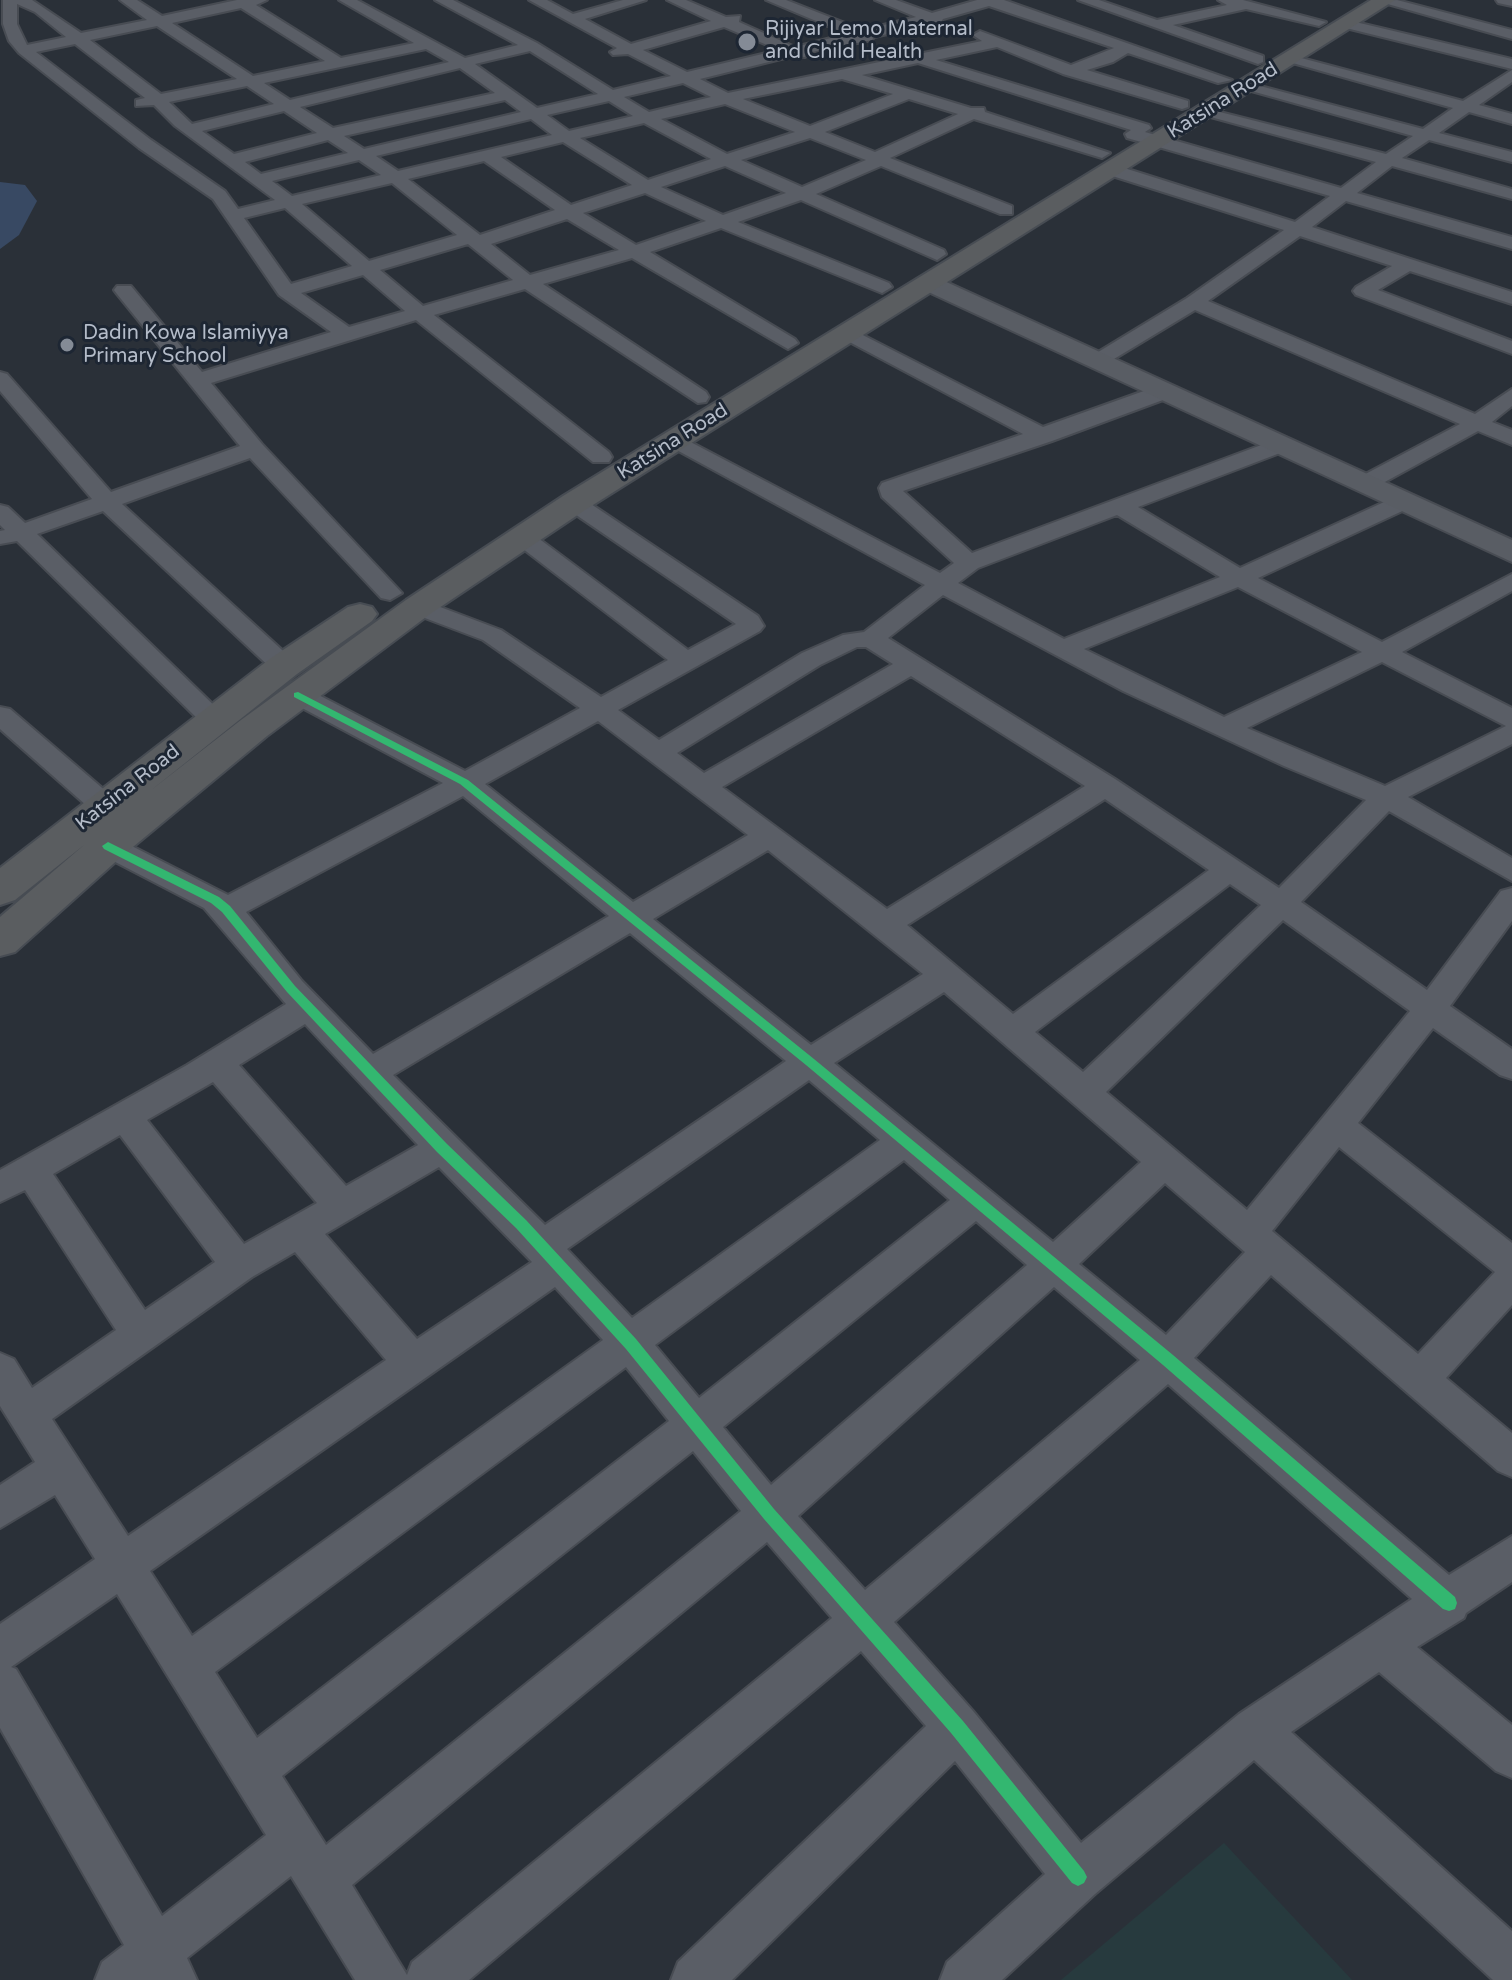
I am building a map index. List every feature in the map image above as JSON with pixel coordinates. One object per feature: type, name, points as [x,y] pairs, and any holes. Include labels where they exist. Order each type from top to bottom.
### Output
[{"type":"highway","name":"Katsina Road","points":[[0,941],[291,680],[601,457],[882,287],[934,269],[1107,162],[1145,134],[1385,0]]},
{"type":"highway","name":"Katsina Road","points":[[1234,84],[1258,59],[1325,34]]},
{"type":"highway","name":"Katsina Road","points":[[404,600],[522,537],[849,334],[1006,210],[1107,162]]},
{"type":"highway","name":"Katsina Road","points":[[0,890],[215,720],[291,680]]},
{"type":"street","points":[[127,0],[394,176],[527,282],[698,397]]},
{"type":"street","points":[[13,45],[79,40],[234,3],[260,0]]},
{"type":"street","points":[[346,0],[463,63],[565,136],[649,188],[882,287]]},
{"type":"street","points":[[442,0],[532,46],[646,117],[798,195],[1097,361],[1512,552]]},
{"type":"street","points":[[570,19],[639,0]]},
{"type":"street","points":[[674,0],[729,21],[842,73],[1298,229],[1512,298]]},
{"type":"street","points":[[564,65],[628,50],[780,3],[808,0]]},
{"type":"street","points":[[882,0],[1070,70],[1193,109],[1512,194]]},
{"type":"street","points":[[1085,0],[1258,59]]},
{"type":"street","points":[[1112,9],[1131,0]]},
{"type":"street","points":[[1225,0],[1325,34],[1465,107],[1512,119]]},
{"type":"street","points":[[1385,0],[1512,35]]},
{"type":"street","points":[[1503,0],[1512,2]]},
{"type":"street","points":[[535,1],[725,98],[1006,210]]},
{"type":"street","points":[[260,179],[863,35],[990,1],[1119,48],[1234,84],[1512,157]]},
{"type":"street","points":[[346,334],[286,291],[219,195],[13,45],[10,3],[40,9],[158,100],[185,126],[260,179],[365,269],[601,457]]},
{"type":"street","points":[[234,3],[339,63]]},
{"type":"street","points":[[780,3],[920,59],[1024,91],[1145,134],[1512,243]]},
{"type":"street","points":[[196,381],[346,334],[633,252],[723,222],[798,195],[1070,70],[1108,59],[1119,48],[1157,24],[1245,5]]},
{"type":"street","points":[[402,28],[497,8]]},
{"type":"street","points":[[1325,34],[1512,64]]},
{"type":"street","points":[[234,215],[725,98],[1000,42]]},
{"type":"street","points":[[103,112],[429,44]]},
{"type":"street","points":[[133,135],[289,106],[532,46]]},
{"type":"street","points":[[1097,361],[1194,302],[1347,194],[1425,133],[1512,75]]},
{"type":"street","points":[[1459,85],[1512,99]]},
{"type":"street","points":[[231,160],[328,134],[508,95]]},
{"type":"street","points":[[286,291],[572,214],[724,159],[810,132],[906,95]]},
{"type":"street","points":[[487,155],[572,214],[788,343]]},
{"type":"street","points":[[1407,265],[1363,291],[1512,348]]},
{"type":"street","points":[[124,290],[254,449],[404,600],[492,635],[704,785],[886,924],[1512,1458]]},
{"type":"street","points":[[1194,302],[1512,438]]},
{"type":"street","points":[[849,334],[1044,436]]},
{"type":"street","points":[[0,378],[106,501],[291,680],[464,782],[810,1062],[1168,1360],[1449,1603]]},
{"type":"street","points":[[969,563],[890,492],[890,488],[1163,392]]},
{"type":"street","points":[[1364,484],[1477,423],[1512,395]]},
{"type":"street","points":[[673,442],[1132,685],[1386,797],[1512,871]]},
{"type":"street","points":[[659,752],[811,659],[852,640],[871,639],[969,563],[1280,445]]},
{"type":"street","points":[[10,536],[254,449]]},
{"type":"street","points":[[1064,648],[1239,578],[1403,502]]},
{"type":"street","points":[[226,909],[751,626],[749,621],[574,503]]},
{"type":"street","points":[[1121,507],[1239,578],[1512,719]]},
{"type":"street","points":[[0,512],[10,536],[215,720]]},
{"type":"street","points":[[522,537],[686,661]]},
{"type":"street","points":[[1224,728],[1383,652],[1512,581]]},
{"type":"street","points":[[871,639],[1105,786],[1230,869],[1512,1066]]},
{"type":"street","points":[[704,785],[910,665]]},
{"type":"street","points":[[0,715],[105,806]]},
{"type":"street","points":[[1085,1091],[1281,904],[1386,797],[1512,733]]},
{"type":"street","points":[[886,924],[1105,786]]},
{"type":"street","points":[[372,1071],[769,836]]},
{"type":"street","points":[[108,846],[215,900],[226,909],[308,1006],[631,1344],[769,1514],[861,1622],[957,1727],[1078,1877]]},
{"type":"street","points":[[1014,1031],[1230,869]]},
{"type":"street","points":[[430,1980],[861,1622],[1168,1360],[1258,1243],[1337,1125],[1512,899]]},
{"type":"street","points":[[0,1650],[413,1363],[550,1256],[810,1062],[947,974]]},
{"type":"street","points":[[140,1335],[15,1178],[217,1063],[308,1006]]},
{"type":"street","points":[[217,1063],[341,1205]]},
{"type":"street","points":[[125,1116],[239,1266]]},
{"type":"street","points":[[1337,1125],[1512,1264]]},
{"type":"street","points":[[187,1666],[631,1344],[904,1141]]},
{"type":"street","points":[[27,1414],[239,1266],[442,1148]]},
{"type":"street","points":[[0,1685],[150,1971],[310,1860],[769,1514],[1052,1266],[1165,1161]]},
{"type":"street","points":[[253,1770],[696,1424],[975,1201]]},
{"type":"street","points":[[299,1230],[413,1363]]},
{"type":"street","points":[[1421,1378],[1512,1279]]},
{"type":"street","points":[[0,1371],[119,1565],[187,1666],[384,1980]]},
{"type":"street","points":[[0,1508],[62,1468]]},
{"type":"street","points":[[965,1980],[1078,1877],[1255,1730],[1449,1603],[1512,1557]]},
{"type":"street","points":[[1382,1646],[1512,1755]]},
{"type":"street","points":[[696,1980],[957,1727]]},
{"type":"street","points":[[1255,1730],[1512,1964]]},
{"type":"green space","points":[[1224,1843],[1352,1980],[1061,1980]]},
{"type":"water","points":[[0,182],[25,185],[37,201],[19,235],[0,249]]},
{"type":"cycle path","points":[[298,695],[464,782],[810,1062],[1168,1360],[1449,1603]]},
{"type":"cycle path","points":[[108,846],[215,900],[226,909],[291,989],[442,1148],[521,1224],[631,1344],[769,1514],[957,1727],[1078,1877]]},
{"type":"place","name":"Rijiyar Lemo Maternal and Child Health","points":[[747,42]]},
{"type":"place","name":"Dadin Kowa Islamiyya Primary School","points":[[67,345]]}]
